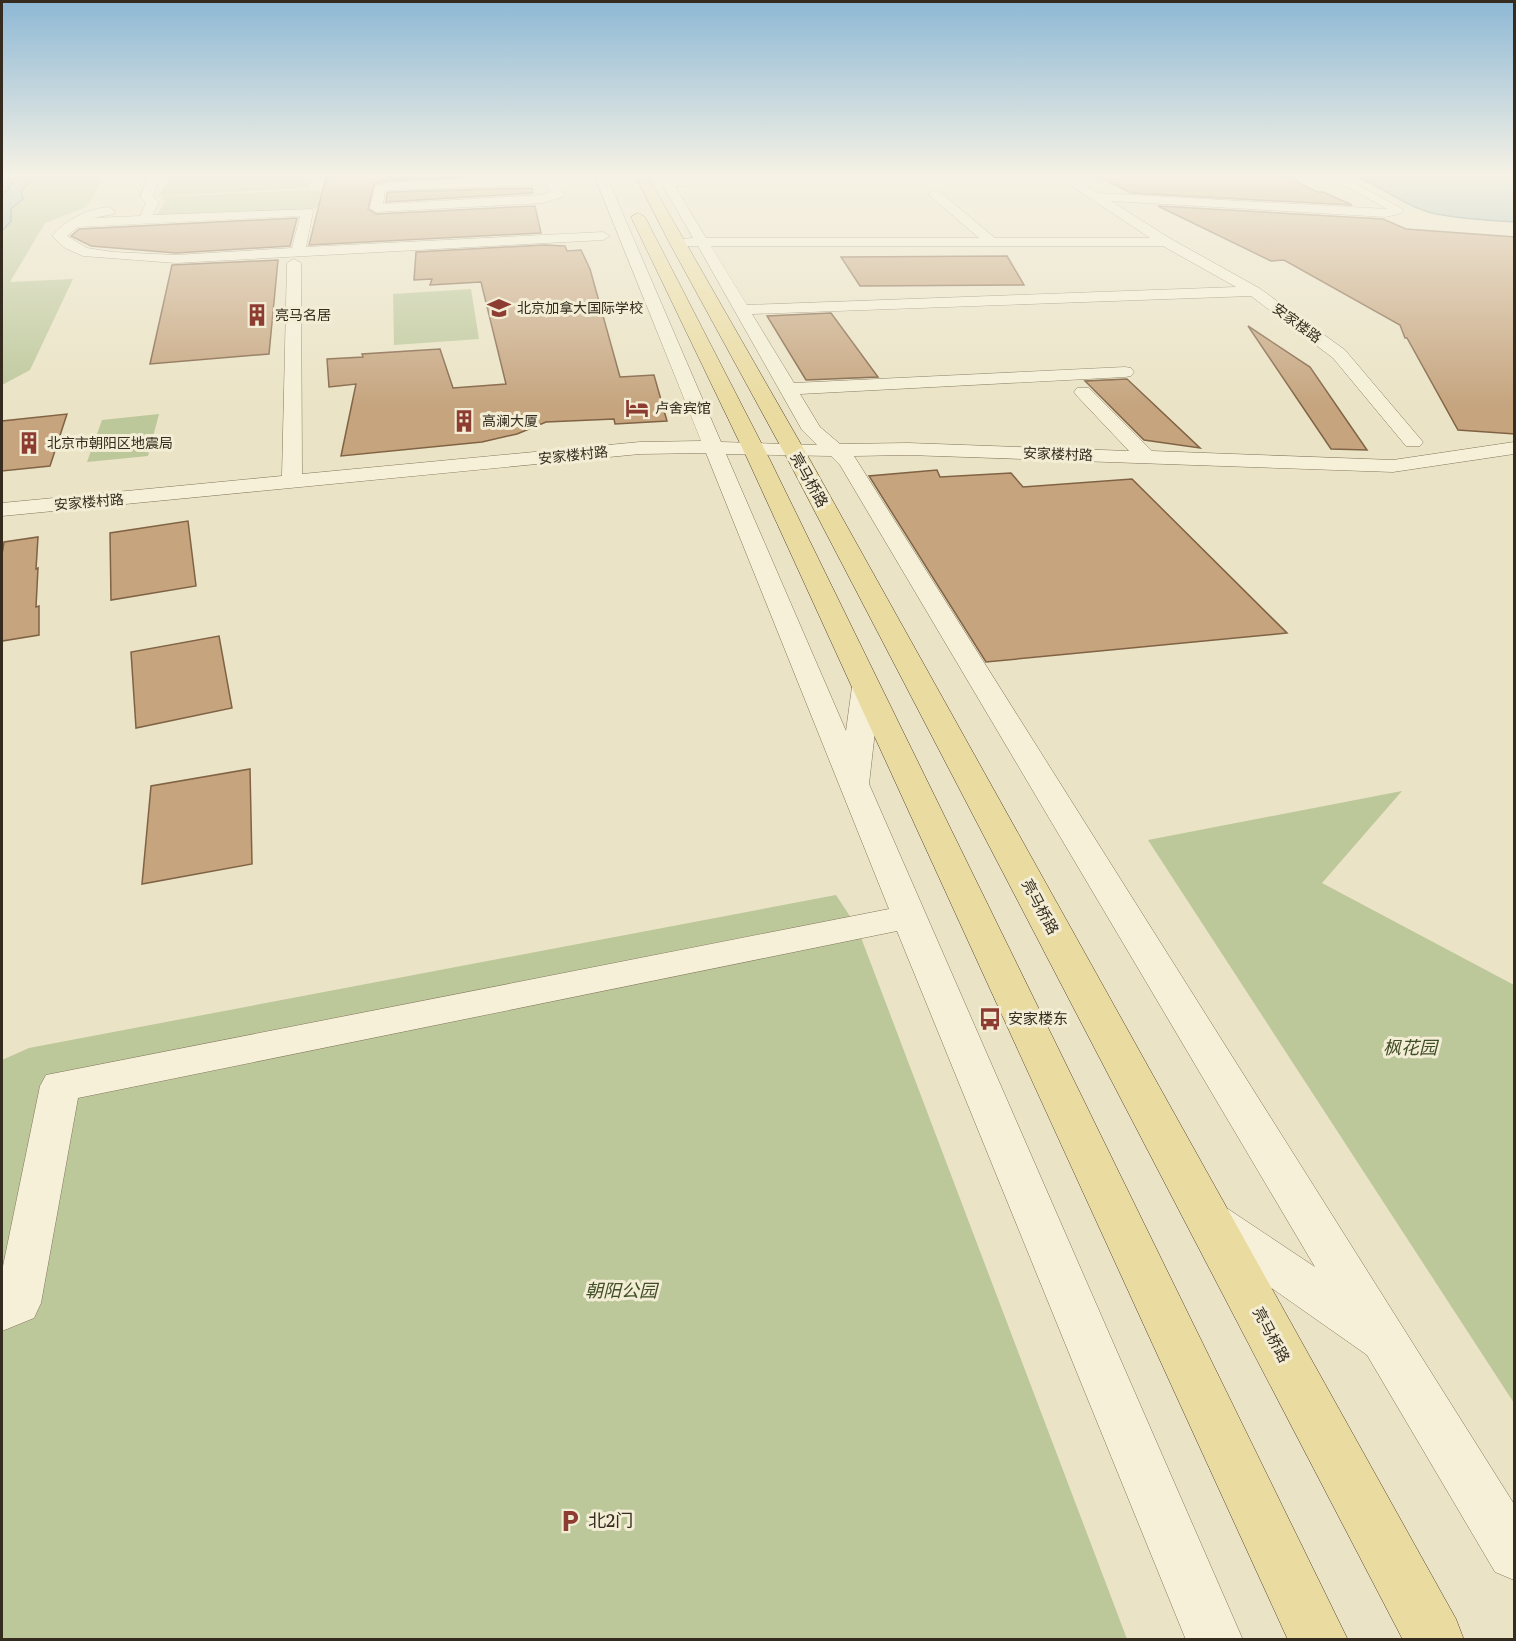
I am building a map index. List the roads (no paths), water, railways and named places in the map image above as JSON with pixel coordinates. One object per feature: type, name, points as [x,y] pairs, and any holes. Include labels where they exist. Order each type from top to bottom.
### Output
[{"type":"main road","points":[[657,254],[754,450],[1319,1640]]},
{"type":"main road","name":"亮马桥路","points":[[695,254],[794,451],[1435,1640]]},
{"type":"street","points":[[95,254],[176,259],[296,258],[344,254]]},
{"type":"street","points":[[292,482],[297,254]]},
{"type":"street","points":[[646,254],[713,447],[1215,1640]]},
{"type":"street","points":[[698,254],[743,310],[812,430],[848,461],[1515,1553]]},
{"type":"street","name":"安家楼路","points":[[1187,254],[1254,291],[1339,354],[1413,442]]},
{"type":"street","points":[[743,310],[1254,291]]},
{"type":"street","points":[[788,389],[1125,372]]},
{"type":"street","points":[[1083,392],[1146,457]]},
{"type":"street","name":"安家楼村路","points":[[2,510],[640,448],[713,447],[794,451],[908,449],[1393,466],[1515,448]]},
{"type":"street","points":[[854,784],[867,687]]},
{"type":"street","points":[[2,1310],[18,1303],[60,1086],[909,917]]},
{"type":"street","points":[[1209,1220],[1384,1338]]},
{"type":"place","name":"北京加拿大国际学校","points":[[499,308]]},
{"type":"place","name":"亮马名居","points":[[257,315]]},
{"type":"place","name":"卢舍宾馆","points":[[637,408]]},
{"type":"place","name":"高澜大厦","points":[[464,421]]},
{"type":"place","name":"北京市朝阳区地震局","points":[[29,443]]},
{"type":"place","name":"安家楼东","points":[[990,1019]]},
{"type":"place","name":"北2门","points":[[570,1521]]},
{"type":"park label","name":"枫花园","points":[[1410,1048]]},
{"type":"park label","name":"朝阳公园","points":[[621,1291]]}]
